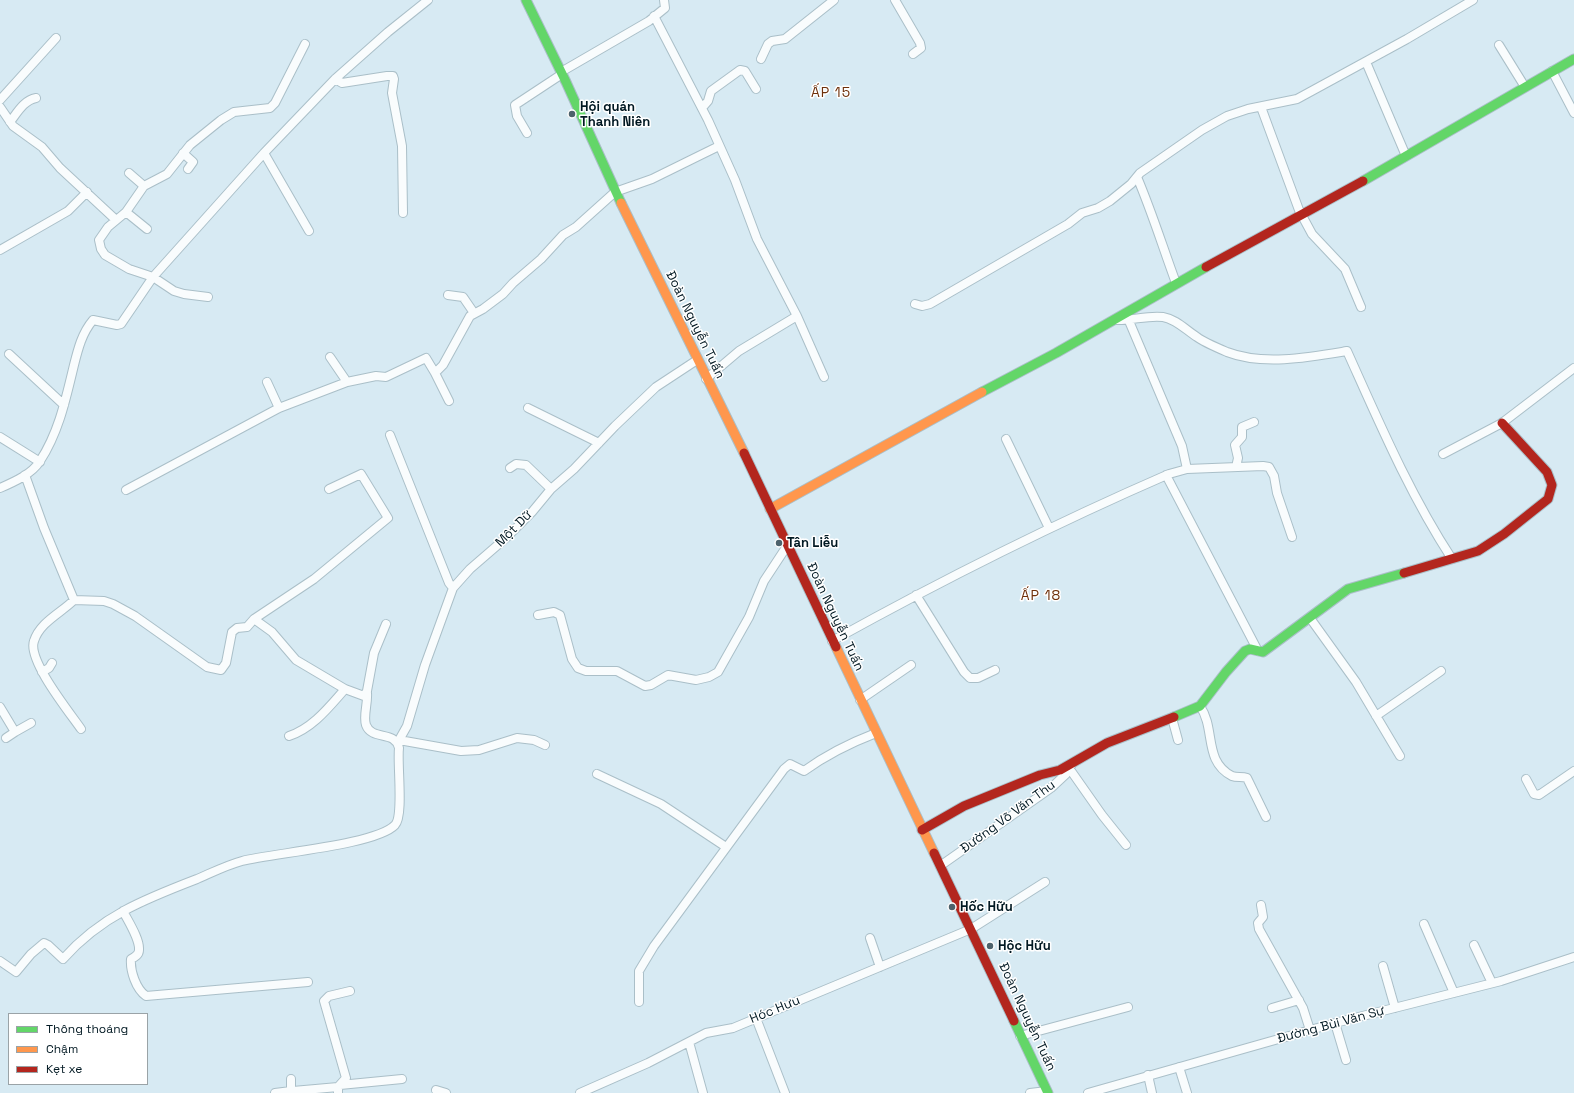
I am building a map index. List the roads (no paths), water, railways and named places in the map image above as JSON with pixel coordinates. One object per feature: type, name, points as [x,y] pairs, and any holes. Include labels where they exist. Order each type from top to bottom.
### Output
[{"type":"street","points":[[0,488],[19,480],[40,462],[60,422],[77,356],[86,328],[93,320],[117,325],[121,324],[154,277],[264,153],[335,79],[388,32],[428,0]]},
{"type":"street","name":"Đoàn Nguyễn Tuấn","points":[[526,0],[562,73],[615,192],[706,379],[725,414],[1048,1092]]},
{"type":"street","points":[[527,132],[517,116],[515,105],[562,73],[654,16],[665,8],[664,0]]},
{"type":"street","points":[[761,59],[768,44],[772,41],[785,39],[834,0]]},
{"type":"street","points":[[895,0],[921,46],[920,50],[913,54]]},
{"type":"street","points":[[915,304],[922,306],[930,304],[1068,224],[1082,213],[1098,208],[1179,146],[1227,116],[1261,107],[1291,102],[1366,62],[1473,0]]},
{"type":"street","points":[[654,16],[702,108],[734,180],[757,239],[797,316],[824,377]]},
{"type":"street","points":[[0,100],[56,38]]},
{"type":"street","points":[[208,297],[184,294],[174,291],[154,277],[129,269],[119,262],[109,258],[103,252],[99,240],[108,226],[126,212],[144,186],[167,174],[183,153],[200,135],[234,112],[270,108],[275,103],[305,44]]},
{"type":"street","points":[[1499,45],[1525,87]]},
{"type":"street","points":[[770,509],[987,389],[1056,353],[1176,284],[1406,156],[1574,59]]},
{"type":"street","points":[[1366,62],[1406,156]]},
{"type":"street","points":[[702,108],[708,101],[711,91],[740,70],[745,71],[756,89]]},
{"type":"street","points":[[1552,71],[1574,113]]},
{"type":"street","points":[[335,79],[342,83],[387,76],[392,76],[394,79],[392,93],[402,146],[403,213]]},
{"type":"street","points":[[10,122],[30,99],[36,98]]},
{"type":"street","points":[[0,107],[10,122],[34,143],[42,147],[60,168],[116,220]]},
{"type":"street","points":[[1261,107],[1285,169],[1289,187],[1302,215],[1312,234],[1345,269],[1361,307]]},
{"type":"street","points":[[435,374],[443,365],[466,321],[474,313],[483,309],[503,294],[563,235],[576,228],[615,192],[652,179],[719,146]]},
{"type":"street","points":[[183,153],[193,162],[188,169]]},
{"type":"street","points":[[264,153],[310,231]]},
{"type":"street","points":[[129,173],[144,186]]},
{"type":"street","points":[[1137,177],[1152,212],[1161,244],[1176,284]]},
{"type":"street","points":[[0,250],[68,211],[87,192]]},
{"type":"street","points":[[126,212],[146,229]]},
{"type":"street","points":[[448,295],[463,297],[474,313]]},
{"type":"street","points":[[706,379],[738,351],[797,316]]},
{"type":"street","points":[[1114,320],[1163,317],[1184,326],[1197,338],[1239,356],[1262,358],[1301,358],[1347,350],[1411,491],[1429,524],[1452,559]]},
{"type":"street","points":[[1129,320],[1182,446],[1187,469]]},
{"type":"street","points":[[9,354],[64,405]]},
{"type":"street","points":[[330,357],[347,382]]},
{"type":"street","points":[[126,490],[279,408],[347,382],[376,376],[386,377],[426,358],[449,401]]},
{"type":"street","name":"Một Dữ","points":[[399,741],[407,726],[425,666],[453,588],[470,569],[507,537],[532,512],[551,489],[656,387],[697,360]]},
{"type":"street","points":[[1443,454],[1502,423],[1574,368]]},
{"type":"street","points":[[267,382],[279,408]]},
{"type":"street","points":[[528,408],[599,443]]},
{"type":"street","points":[[1236,467],[1238,458],[1235,445],[1242,437],[1242,427],[1254,422]]},
{"type":"street","points":[[922,830],[964,806],[1071,766],[1107,743],[1200,706],[1236,660],[1250,649],[1263,652],[1348,589],[1478,551],[1504,534],[1548,499],[1551,493],[1551,478],[1502,423]]},
{"type":"street","points":[[390,435],[448,583],[453,588]]},
{"type":"street","points":[[0,437],[40,462]]},
{"type":"street","points":[[1006,439],[1049,528]]},
{"type":"street","points":[[510,468],[521,464],[526,465],[551,489]]},
{"type":"street","points":[[832,641],[916,594],[1049,528],[1166,475],[1187,469],[1269,467],[1274,476],[1277,492],[1292,537]]},
{"type":"street","points":[[81,729],[42,672],[34,656],[34,642],[48,622],[63,611],[74,600],[104,601],[113,604],[135,616],[207,667],[221,670],[226,663],[232,632],[237,628],[247,627],[254,619],[314,579],[388,518],[361,474],[329,489]]},
{"type":"street","points":[[25,475],[44,528],[74,600]]},
{"type":"street","points":[[1166,475],[1258,651]]},
{"type":"street","points":[[538,615],[554,612],[560,615],[572,659],[578,668],[586,671],[617,671],[645,686],[650,685],[668,675],[687,679],[703,679],[718,672],[749,617],[764,581],[787,546]]},
{"type":"street","points":[[916,594],[964,672],[970,678],[978,678],[995,670]]},
{"type":"street","points":[[1310,618],[1340,658],[1400,756]]},
{"type":"street","points":[[254,619],[272,632],[296,660],[345,689],[364,696],[367,693]]},
{"type":"street","points":[[386,624],[374,652],[367,693],[368,702],[365,720],[368,729],[371,732],[394,738],[399,741],[461,751],[479,750],[517,738],[534,740],[545,745]]},
{"type":"street","points":[[42,672],[49,668],[52,662]]},
{"type":"street","points":[[860,700],[911,665]]},
{"type":"street","points":[[1376,716],[1441,671]]},
{"type":"street","points":[[289,736],[304,729],[317,719],[345,689]]},
{"type":"street","points":[[1200,706],[1204,714],[1211,750],[1216,762],[1221,768],[1232,776],[1247,778],[1266,817]]},
{"type":"street","points":[[0,707],[15,732]]},
{"type":"street","points":[[1172,718],[1178,740]]},
{"type":"street","points":[[6,738],[31,722]]},
{"type":"street","points":[[639,1002],[639,970],[683,905],[790,764],[804,771],[821,759],[846,745],[876,733]]},
{"type":"street","points":[[0,961],[16,972],[31,954],[44,943],[48,944],[63,959],[84,936],[135,903],[241,861],[362,839],[383,833],[394,826],[398,820],[401,793],[398,784],[399,741]]},
{"type":"street","points":[[1071,766],[1126,845]]},
{"type":"street","name":"Đường Võ Văn Thu","points":[[940,866],[1031,803],[1056,783],[1071,766]]},
{"type":"street","points":[[1526,779],[1534,794],[1539,795],[1574,771]]},
{"type":"street","points":[[597,774],[661,804],[726,847]]},
{"type":"street","name":"Hóc Hưu","points":[[580,1093],[648,1063],[706,1033],[733,1028],[971,930],[1045,882]]},
{"type":"street","points":[[1261,904],[1263,917],[1258,923],[1259,930],[1298,1000],[1310,1030]]},
{"type":"street","points":[[123,911],[133,931],[139,950],[138,956],[132,959],[131,966],[140,992],[146,996],[308,982]]},
{"type":"street","points":[[1424,924],[1454,993]]},
{"type":"street","points":[[870,938],[880,967]]},
{"type":"street","points":[[1474,945],[1492,983]]},
{"type":"street","name":"Đường Bùi Văn Sự","points":[[1088,1093],[1335,1023],[1492,983],[1574,957]]},
{"type":"street","points":[[1383,966],[1395,1008]]},
{"type":"street","points":[[339,1088],[346,1078],[324,1001],[329,996],[350,991]]},
{"type":"street","points":[[1272,1008],[1298,1000]]},
{"type":"street","points":[[1020,1036],[1128,1007]]},
{"type":"street","points":[[756,1018],[785,1093]]},
{"type":"street","points":[[1335,1023],[1346,1060]]},
{"type":"street","points":[[689,1042],[703,1093]]},
{"type":"street","points":[[1179,1067],[1187,1093]]},
{"type":"street","points":[[1148,1075],[1152,1093]]},
{"type":"street","points":[[291,1079],[291,1091]]},
{"type":"street","points":[[274,1093],[339,1088],[402,1079]]},
{"type":"street","points":[[436,1090],[446,1093]]},
{"type":"street","points":[[1030,1093],[1048,1092]]},
{"type":"place","name":"Hội quán Thanh Niên","points":[[572,114]]},
{"type":"place","name":"Tân Liễu","points":[[779,543]]},
{"type":"place","name":"Hốc Hữu","points":[[952,907]]},
{"type":"place","name":"Hộc Hữu","points":[[990,946]]},
{"type":"district","name":"ẤP 15","points":[[831,93]]},
{"type":"district","name":"ẤP 18","points":[[1041,596]]}]
